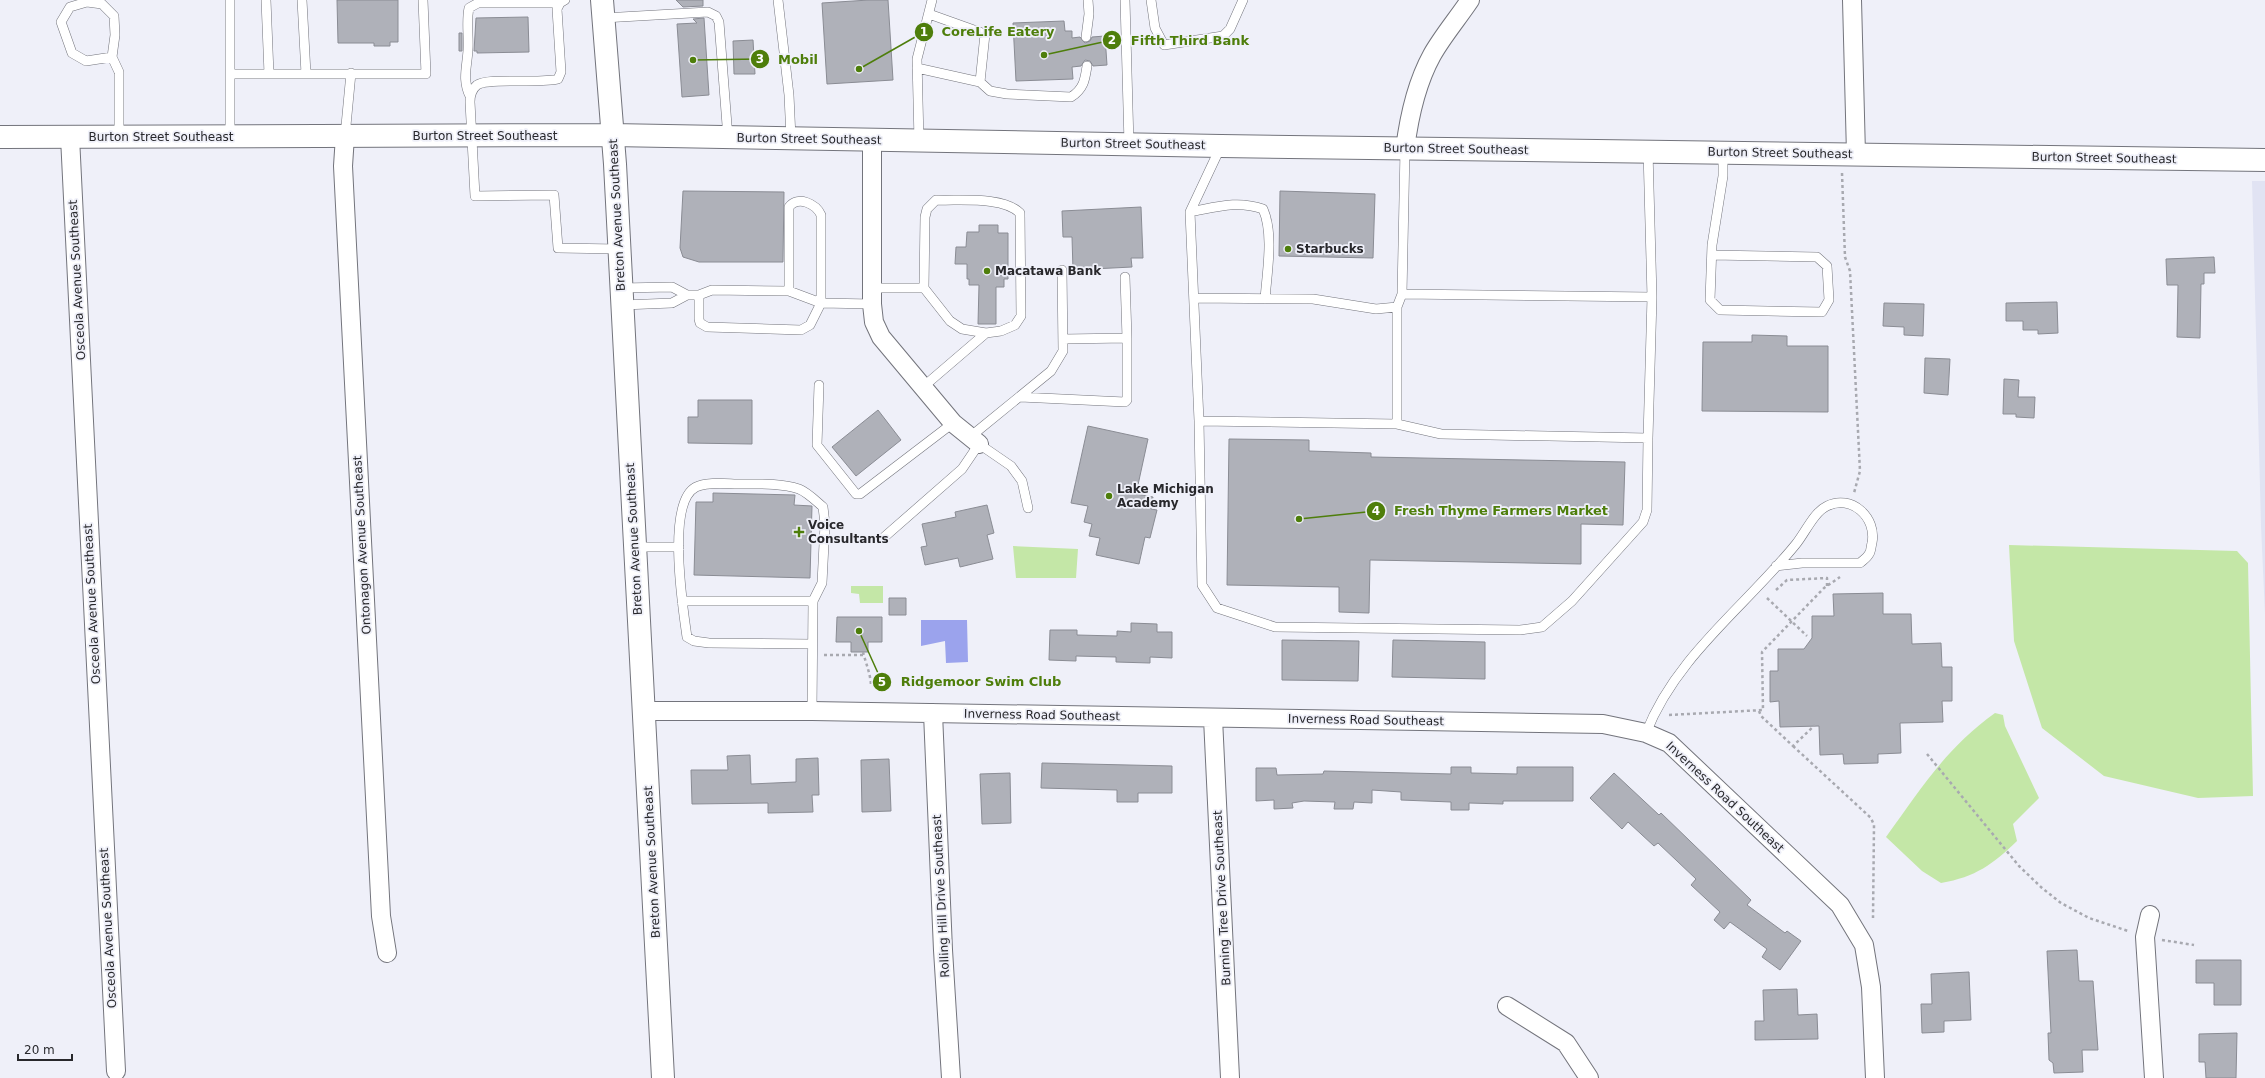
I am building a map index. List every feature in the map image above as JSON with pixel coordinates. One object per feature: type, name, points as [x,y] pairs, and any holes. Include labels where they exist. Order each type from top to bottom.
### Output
[{"type":"main road","name":"Breton Avenue Southeast","points":[[603,9],[612,135],[634,547],[645,711],[663,1078]]},
{"type":"main road","name":"Burton Street Southeast","points":[[0,137],[612,135],[1405,149],[2265,160]]},
{"type":"street","points":[[1405,149],[1409,117],[1422,76],[1432,55],[1470,0]]},
{"type":"street","points":[[1852,0],[1856,154]]},
{"type":"street","name":"Ontonagon Avenue Southeast","points":[[345,136],[343,166],[381,916],[387,953]]},
{"type":"street","name":"Osceola Avenue Southeast","points":[[70,137],[116,1071]]},
{"type":"street","points":[[872,140],[872,296],[874,322],[881,337],[953,423],[974,440]]},
{"type":"street","name":"Inverness Road Southeast","points":[[645,711],[812,711],[1603,724],[1646,733],[1669,743],[1840,905],[1864,945],[1871,987],[1875,1078]]},
{"type":"street","name":"Rolling Hill Drive Southeast","points":[[933,713],[943,950],[951,1078]]},
{"type":"street","name":"Burning Tree Drive Southeast","points":[[1213,718],[1230,1078]]},
{"type":"street","points":[[2150,915],[2145,937],[2154,1078]]},
{"type":"street","points":[[1507,1006],[1566,1043],[1589,1078]]},
{"type":"lane","points":[[230,0],[230,137]]},
{"type":"lane","points":[[266,0],[269,74]]},
{"type":"lane","points":[[302,0],[306,74]]},
{"type":"lane","points":[[230,74],[426,74],[422,0]]},
{"type":"lane","points":[[778,0],[789,95],[791,138]]},
{"type":"lane","points":[[919,141],[917,58],[932,0]]},
{"type":"lane","points":[[1086,37],[1089,14],[1088,0]]},
{"type":"lane","points":[[1125,0],[1130,144]]},
{"type":"lane","points":[[1151,0],[1156,28],[1164,45],[1222,36],[1230,29],[1242,0]]},
{"type":"lane","points":[[112,57],[86,61],[72,52],[61,22],[70,8],[87,2],[102,4],[114,16],[115,35],[112,57],[119,72],[119,137]]},
{"type":"lane","points":[[470,96],[476,85],[484,82],[524,82],[558,79],[561,72],[557,9],[562,2]]},
{"type":"lane","points":[[562,2],[478,3],[469,8],[468,51],[465,79],[466,88],[470,96],[475,196],[554,195],[558,248],[618,248]]},
{"type":"lane","points":[[603,9],[708,12],[716,16],[719,22],[728,138]]},
{"type":"lane","points":[[928,14],[984,34],[980,82]]},
{"type":"lane","points":[[917,68],[980,82],[990,91],[1007,94],[1071,97],[1082,88],[1087,66]]},
{"type":"lane","points":[[345,136],[351,73]]},
{"type":"lane","points":[[1221,146],[1190,212],[1195,298],[1199,421],[1202,585],[1217,608],[1276,627],[1520,630],[1542,627],[1572,601],[1643,522],[1647,510],[1652,297],[1648,151]]},
{"type":"lane","points":[[1398,424],[1398,307],[1402,294],[1405,149]]},
{"type":"lane","points":[[1712,255],[1817,257],[1827,266],[1829,300],[1822,312],[1720,310],[1710,300],[1712,255],[1724,176],[1724,152]]},
{"type":"lane","points":[[936,200],[1004,202],[1014,207],[1020,213],[1021,316],[1014,325],[1001,331],[986,333],[962,329],[950,321],[924,288],[924,217],[927,209],[936,200]]},
{"type":"lane","points":[[699,295],[700,323],[707,327],[801,330],[810,325],[821,303],[821,216],[815,206],[805,202],[795,202],[789,207],[789,290]]},
{"type":"lane","points":[[1190,212],[1236,204],[1248,204],[1263,210],[1267,218],[1269,231],[1265,299]]},
{"type":"lane","points":[[882,539],[962,469],[974,440],[1020,397],[1051,371],[1063,351],[1062,270]]},
{"type":"lane","points":[[1020,397],[1125,402],[1128,400],[1125,277]]},
{"type":"lane","points":[[621,296],[672,287],[687,295],[699,295],[712,290],[789,290],[821,303],[924,288]]},
{"type":"lane","points":[[1402,294],[1652,297]]},
{"type":"lane","points":[[621,296],[672,303],[687,295]]},
{"type":"lane","points":[[1195,298],[1313,299],[1376,309],[1398,307]]},
{"type":"lane","points":[[923,387],[986,333]]},
{"type":"lane","points":[[1063,340],[1127,338]]},
{"type":"lane","points":[[819,385],[817,445],[856,494],[860,494],[953,423]]},
{"type":"lane","points":[[1199,421],[1398,424],[1441,434],[1648,438]]},
{"type":"lane","points":[[974,440],[1011,466],[1022,481],[1028,508]]},
{"type":"lane","points":[[811,644],[709,643],[687,637],[679,582],[679,547],[682,513],[688,496],[695,487],[709,484],[772,484],[799,489],[823,507],[825,524],[822,583],[813,602],[811,644],[812,711]]},
{"type":"lane","points":[[1646,733],[1655,710],[1686,664],[1796,544],[1826,506],[1837,503],[1850,503],[1863,512],[1870,523],[1873,538],[1870,554],[1860,563],[1802,563],[1776,566]]},
{"type":"lane","points":[[634,547],[679,547]]},
{"type":"lane","points":[[682,601],[813,602]]},
{"type":"path","points":[[1842,173],[1845,257],[1850,271],[1860,471],[1850,503]]},
{"type":"path","points":[[1664,715],[1763,710],[1762,652],[1827,586],[1860,563]]},
{"type":"path","points":[[1775,590],[1787,580],[1827,578],[1827,586]]},
{"type":"path","points":[[1762,603],[1768,597],[1791,622],[1807,636]]},
{"type":"path","points":[[822,655],[864,654],[871,676],[871,687]]},
{"type":"path","points":[[1758,711],[1761,716],[1871,818],[1874,825],[1873,918]]},
{"type":"path","points":[[1793,746],[1815,725]]},
{"type":"path","points":[[1927,754],[2019,866],[2042,888],[2061,903],[2089,918],[2145,937],[2194,945]]},
{"type":"shaded area","points":[[2252,181],[2265,181],[2265,614],[2261,526]]},
{"type":"green space","points":[[2009,545],[2237,551],[2248,563],[2253,796],[2198,798],[2104,776],[2042,728],[2014,641]]},
{"type":"green space","points":[[1013,546],[1078,549],[1076,578],[1016,578]]},
{"type":"green space","points":[[851,586],[883,586],[883,603],[860,603],[859,594],[851,593]]},
{"type":"green space","points":[[1995,713],[2003,715],[2005,726],[2039,798],[2013,824],[2017,841],[1992,863],[1964,877],[1941,883],[1922,871],[1886,837],[1935,770],[1948,755],[1977,727]]},
{"type":"water","points":[[921,620],[967,620],[968,662],[946,663],[945,641],[921,646]]},
{"type":"building","points":[[337,0],[398,0],[398,42],[390,42],[390,46],[374,46],[374,43],[338,43]]},
{"type":"building","points":[[676,0],[703,0],[703,6],[683,7]]},
{"type":"building","points":[[888,0],[893,80],[827,84],[822,3]]},
{"type":"building","points":[[528,17],[529,52],[477,53],[477,51],[474,51],[476,18]]},
{"type":"building","points":[[704,18],[709,95],[682,97],[677,24],[697,23],[693,19]]},
{"type":"building","points":[[1064,21],[1065,31],[1072,31],[1072,38],[1080,37],[1085,43],[1090,41],[1092,37],[1105,36],[1107,65],[1093,66],[1090,61],[1085,60],[1081,66],[1072,67],[1073,79],[1016,81],[1013,23]]},
{"type":"building","points":[[459,33],[462,33],[462,51],[459,51]]},
{"type":"building","points":[[753,40],[755,74],[734,74],[733,41]]},
{"type":"building","points":[[683,191],[784,192],[783,262],[699,262],[683,257],[680,248]]},
{"type":"building","points":[[1280,191],[1375,194],[1373,258],[1279,256]]},
{"type":"building","points":[[1141,207],[1143,258],[1131,258],[1132,267],[1073,270],[1072,237],[1063,237],[1062,211]]},
{"type":"building","name":"Macatawa Bank","points":[[979,225],[998,225],[998,233],[1008,233],[1008,279],[1004,279],[1004,287],[996,287],[996,324],[978,324],[979,285],[969,285],[969,279],[967,279],[967,264],[955,264],[956,247],[966,247],[967,232],[979,232]]},
{"type":"building","points":[[2214,257],[2215,273],[2204,273],[2204,284],[2201,284],[2200,338],[2177,337],[2178,285],[2167,285],[2166,259]]},
{"type":"building","points":[[2057,302],[2058,333],[2038,334],[2038,330],[2023,330],[2023,321],[2006,321],[2006,303]]},
{"type":"building","points":[[1884,303],[1924,304],[1923,336],[1904,335],[1904,327],[1883,326]]},
{"type":"building","points":[[1752,335],[1787,336],[1787,346],[1828,346],[1828,412],[1702,411],[1703,342],[1752,342]]},
{"type":"building","points":[[1925,358],[1950,359],[1948,395],[1924,393]]},
{"type":"building","points":[[2004,379],[2019,380],[2018,397],[2035,397],[2034,418],[2016,417],[2016,414],[2003,414]]},
{"type":"building","points":[[698,400],[752,400],[752,444],[688,443],[688,417],[698,417]]},
{"type":"building","points":[[878,410],[901,440],[856,476],[832,447]]},
{"type":"building","name":"Lake Michigan Academy","points":[[1088,426],[1148,439],[1136,494],[1153,497],[1151,509],[1157,510],[1150,538],[1145,537],[1139,564],[1096,555],[1100,538],[1089,536],[1092,524],[1084,522],[1088,506],[1071,503]]},
{"type":"building","points":[[1229,439],[1309,440],[1309,451],[1371,453],[1371,457],[1625,462],[1623,525],[1581,524],[1581,564],[1370,560],[1369,613],[1339,612],[1339,587],[1227,585]]},
{"type":"building","points":[[713,493],[795,495],[794,505],[812,506],[810,578],[694,575],[696,502],[713,502]]},
{"type":"building","points":[[987,505],[994,533],[987,535],[993,559],[960,567],[958,558],[925,565],[921,547],[927,546],[922,524],[956,517],[955,512]]},
{"type":"building","points":[[1883,593],[1883,614],[1911,614],[1912,644],[1941,643],[1942,667],[1952,667],[1952,701],[1942,701],[1943,722],[1900,723],[1901,753],[1878,754],[1878,763],[1844,764],[1843,754],[1820,755],[1819,726],[1780,727],[1779,701],[1770,702],[1770,671],[1778,671],[1778,649],[1804,649],[1812,638],[1812,616],[1834,616],[1833,594]]},
{"type":"building","points":[[889,598],[906,598],[906,615],[889,615]]},
{"type":"building","points":[[837,617],[882,617],[882,642],[868,642],[868,652],[851,652],[851,642],[836,642]]},
{"type":"building","points":[[1131,623],[1157,624],[1157,632],[1172,632],[1172,658],[1150,657],[1150,663],[1116,662],[1116,657],[1076,656],[1076,661],[1049,660],[1050,630],[1077,630],[1077,635],[1117,636],[1117,631],[1131,632]]},
{"type":"building","points":[[1282,640],[1359,641],[1358,681],[1282,680]]},
{"type":"building","points":[[1393,640],[1485,642],[1485,679],[1392,677]]},
{"type":"building","points":[[750,755],[751,784],[796,782],[796,759],[818,758],[819,795],[812,795],[813,812],[768,813],[768,803],[692,804],[691,770],[728,770],[727,756]]},
{"type":"building","points":[[889,759],[891,811],[862,812],[861,760]]},
{"type":"building","points":[[1042,763],[1172,766],[1172,793],[1138,793],[1138,802],[1117,802],[1117,790],[1041,788]]},
{"type":"building","points":[[1451,767],[1471,767],[1471,773],[1517,774],[1517,767],[1573,767],[1573,801],[1503,801],[1503,804],[1469,803],[1469,810],[1451,810],[1451,802],[1401,800],[1401,792],[1372,790],[1372,803],[1354,802],[1353,809],[1334,809],[1335,802],[1304,801],[1292,803],[1293,808],[1274,809],[1274,800],[1256,801],[1256,768],[1276,768],[1277,775],[1323,774],[1324,771],[1451,774]]},
{"type":"building","points":[[1010,773],[1011,823],[982,824],[980,774]]},
{"type":"building","points":[[1614,773],[1659,815],[1661,813],[1751,900],[1747,905],[1785,933],[1787,931],[1801,941],[1780,970],[1762,957],[1767,949],[1730,922],[1724,929],[1714,920],[1720,912],[1691,885],[1696,879],[1658,843],[1654,846],[1628,822],[1622,829],[1590,798]]},
{"type":"building","points":[[2077,950],[2079,981],[2093,981],[2098,1050],[2082,1050],[2083,1072],[2054,1073],[2053,1063],[2049,1060],[2048,1033],[2051,1033],[2047,951]]},
{"type":"building","points":[[2196,960],[2241,960],[2241,1005],[2214,1005],[2214,983],[2196,983]]},
{"type":"building","points":[[1969,972],[1971,1020],[1944,1021],[1944,1032],[1922,1033],[1921,1004],[1932,1004],[1931,974]]},
{"type":"building","points":[[1797,989],[1798,1015],[1817,1014],[1818,1039],[1755,1040],[1755,1021],[1764,1021],[1763,990]]},
{"type":"building","points":[[2237,1033],[2236,1078],[2206,1078],[2205,1062],[2199,1062],[2199,1034]]},
{"type":"place","name":"Fifth Third Bank","points":[[1044,55]]},
{"type":"place","name":"Mobil","points":[[693,60]]},
{"type":"place","name":"CoreLife Eatery","points":[[859,69]]},
{"type":"place","name":"Starbucks","points":[[1288,249]]},
{"type":"place","name":"Macatawa Bank","points":[[987,271]]},
{"type":"place","name":"Lake Michigan Academy","points":[[1109,496]]},
{"type":"place","name":"Fresh Thyme Farmers Market","points":[[1299,519]]},
{"type":"place","name":"Voice Consultants","points":[[799,532]]},
{"type":"place","name":"Ridgemoor Swim Club","points":[[859,631]]}]
